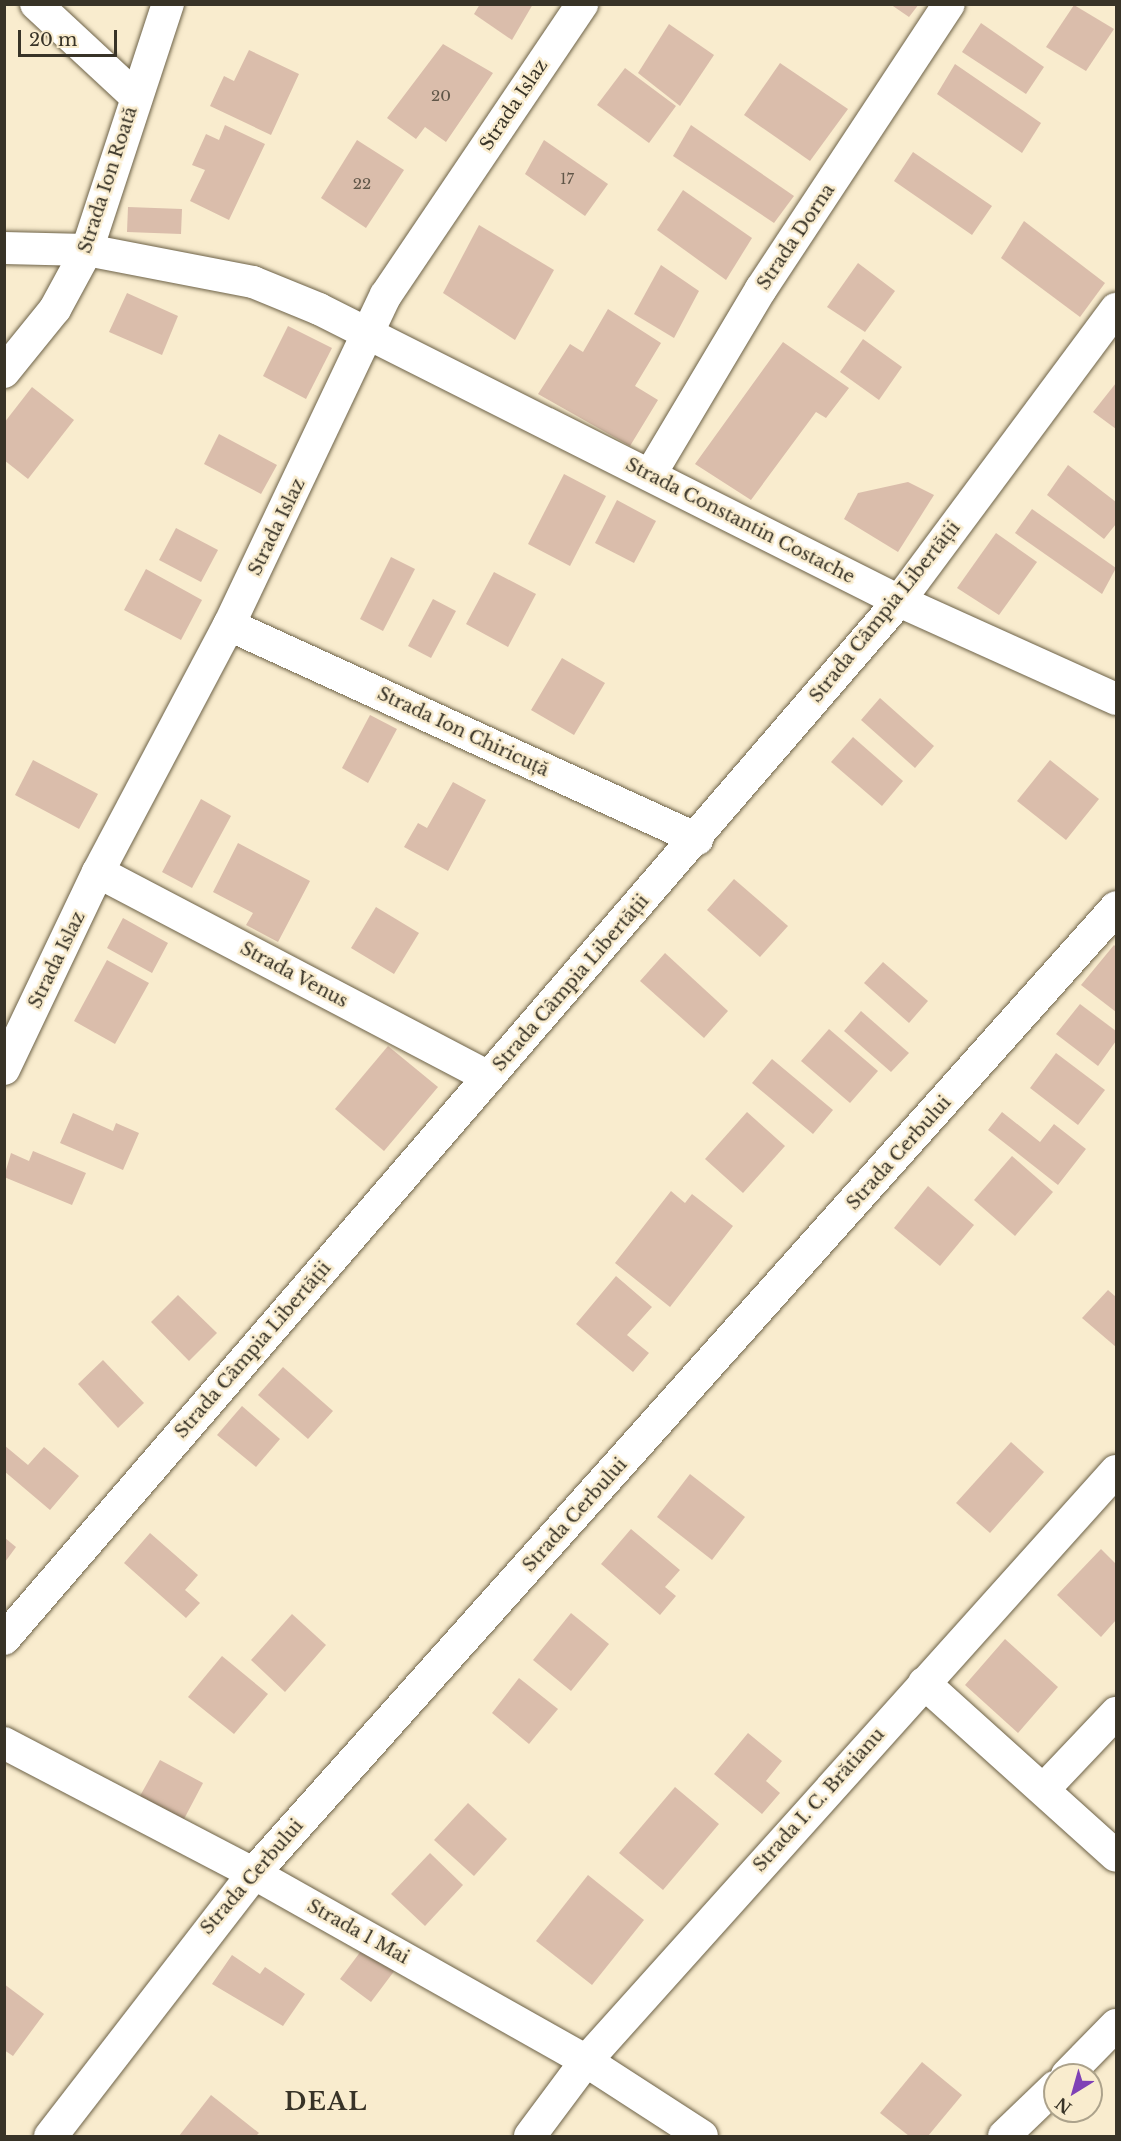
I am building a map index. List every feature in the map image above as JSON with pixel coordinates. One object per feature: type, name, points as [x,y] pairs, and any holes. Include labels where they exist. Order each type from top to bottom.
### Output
[{"type":"street","points":[[36,4],[136,97]]},
{"type":"street","name":"Strada Ion Roată","points":[[4,372],[55,309],[87,250],[168,4]]},
{"type":"street","name":"Strada Islaz","points":[[4,1069],[98,872],[229,625],[386,295],[582,4]]},
{"type":"street","name":"Strada Dorna","points":[[650,475],[761,289],[949,4]]},
{"type":"street","name":"Strada Constantin Costache","points":[[4,248],[87,250],[253,282],[319,309],[367,337],[650,475],[899,601],[1116,699]]},
{"type":"street","name":"Strada Câmpia Libertății","points":[[4,1639],[697,839],[899,601],[1116,309]]},
{"type":"street","name":"Strada Ion Chiricuță","points":[[229,625],[697,839]]},
{"type":"street","name":"Strada Venus","points":[[98,872],[489,1077]]},
{"type":"street","name":"Strada Cerbului","points":[[51,2136],[253,1873],[1116,907]]},
{"type":"street","name":"Strada I. C. Brătianu","points":[[530,2136],[586,2061],[1116,1471]]},
{"type":"street","points":[[924,1683],[1116,1856]]},
{"type":"street","points":[[1044,1789],[1116,1713]]},
{"type":"street","name":"Strada 1 Mai","points":[[4,1743],[253,1873],[586,2061],[702,2136]]},
{"type":"street","points":[[1079,2063],[1116,2025]]},
{"type":"street","points":[[1004,2136],[1043,2099]]},
{"type":"building","points":[[480,4],[533,4],[512,40],[474,14]]},
{"type":"building","points":[[890,4],[919,4],[909,17]]},
{"type":"building","points":[[1074,5],[1114,29],[1086,71],[1046,47]]},
{"type":"building","points":[[981,23],[1044,67],[1026,94],[962,52]]},
{"type":"building","points":[[669,24],[714,55],[680,106],[638,73]]},
{"type":"building","points":[[443,44],[493,73],[446,142],[425,127],[416,139],[387,118]]},
{"type":"building","points":[[249,50],[299,74],[271,135],[210,106],[224,76],[234,81]]},
{"type":"building","points":[[780,63],[848,109],[810,161],[744,115]]},
{"type":"building","points":[[955,64],[1041,123],[1022,153],[937,94]]},
{"type":"building","points":[[625,68],[676,106],[649,143],[597,105]]},
{"type":"building","points":[[225,125],[265,144],[229,220],[190,201],[205,170],[192,165],[206,134],[219,140]]},
{"type":"building","points":[[691,125],[794,196],[774,223],[673,156]]},
{"type":"building","points":[[357,140],[404,170],[366,228],[321,198]]},
{"type":"building","points":[[544,140],[608,184],[585,216],[525,174]]},
{"type":"building","points":[[913,152],[992,206],[972,235],[894,181]]},
{"type":"building","points":[[683,190],[752,238],[726,280],[657,230]]},
{"type":"building","points":[[128,207],[182,209],[181,234],[127,232]]},
{"type":"building","points":[[1024,221],[1105,283],[1080,317],[1001,258]]},
{"type":"building","points":[[479,225],[554,270],[515,340],[443,293]]},
{"type":"building","points":[[858,263],[895,291],[865,332],[827,307]]},
{"type":"building","points":[[661,265],[699,291],[674,338],[634,314]]},
{"type":"building","points":[[127,293],[178,316],[162,355],[109,332]]},
{"type":"building","points":[[608,309],[661,343],[635,386],[658,400],[630,446],[538,394],[570,344],[583,352]]},
{"type":"building","points":[[288,326],[332,348],[306,399],[263,376]]},
{"type":"building","points":[[863,339],[902,367],[879,400],[840,372]]},
{"type":"building","points":[[783,342],[849,388],[826,418],[816,412],[751,500],[695,464]]},
{"type":"building","points":[[1116,383],[1116,429],[1093,412]]},
{"type":"building","points":[[32,387],[74,420],[28,479],[4,460],[4,423]]},
{"type":"building","points":[[219,434],[277,465],[261,494],[204,464]]},
{"type":"building","points":[[1068,465],[1116,502],[1116,524],[1104,539],[1047,495]]},
{"type":"building","points":[[564,474],[606,496],[570,566],[528,544]]},
{"type":"building","points":[[908,482],[934,495],[898,552],[844,519],[858,493]]},
{"type":"building","points":[[617,500],[656,521],[634,563],[595,543]]},
{"type":"building","points":[[1032,509],[1116,568],[1102,594],[1015,533]]},
{"type":"building","points":[[176,528],[218,550],[201,582],[159,560]]},
{"type":"building","points":[[996,533],[1037,562],[999,615],[957,588]]},
{"type":"building","points":[[391,557],[415,569],[383,631],[360,619]]},
{"type":"building","points":[[146,569],[202,600],[181,640],[124,610]]},
{"type":"building","points":[[494,572],[536,594],[508,647],[466,624]]},
{"type":"building","points":[[433,599],[456,611],[431,658],[408,646]]},
{"type":"building","points":[[562,658],[605,683],[574,735],[531,710]]},
{"type":"building","points":[[880,698],[934,746],[915,768],[861,720]]},
{"type":"building","points":[[370,715],[397,729],[368,783],[342,768]]},
{"type":"building","points":[[853,737],[903,781],[882,806],[831,762]]},
{"type":"building","points":[[33,760],[98,794],[79,829],[15,795]]},
{"type":"building","points":[[1050,760],[1099,799],[1066,840],[1017,801]]},
{"type":"building","points":[[453,782],[486,800],[448,871],[404,847],[418,823],[427,828]]},
{"type":"building","points":[[201,799],[231,816],[192,888],[162,872]]},
{"type":"building","points":[[238,843],[310,881],[278,942],[246,925],[253,913],[213,892]]},
{"type":"building","points":[[734,879],[788,926],[760,957],[707,910]]},
{"type":"building","points":[[376,907],[419,933],[394,974],[351,948]]},
{"type":"building","points":[[123,918],[168,943],[152,973],[107,948]]},
{"type":"building","points":[[1114,945],[1116,947],[1116,1012],[1081,985]]},
{"type":"building","points":[[665,953],[728,1011],[704,1038],[640,981]]},
{"type":"building","points":[[107,960],[149,983],[115,1044],[74,1021]]},
{"type":"building","points":[[883,962],[928,1001],[909,1023],[864,983]]},
{"type":"building","points":[[1080,1004],[1116,1031],[1116,1041],[1098,1066],[1056,1034]]},
{"type":"building","points":[[861,1011],[909,1053],[891,1072],[844,1031]]},
{"type":"building","points":[[829,1029],[878,1071],[850,1103],[801,1061]]},
{"type":"building","points":[[388,1046],[438,1087],[384,1151],[335,1109]]},
{"type":"building","points":[[1056,1053],[1105,1090],[1078,1125],[1030,1088]]},
{"type":"building","points":[[772,1059],[833,1110],[813,1134],[752,1083]]},
{"type":"building","points":[[747,1112],[785,1146],[743,1193],[705,1159]]},
{"type":"building","points":[[1002,1112],[1040,1142],[1054,1124],[1086,1149],[1058,1185],[988,1130]]},
{"type":"building","points":[[73,1113],[113,1131],[116,1123],[139,1133],[123,1170],[60,1143]]},
{"type":"building","points":[[33,1151],[86,1173],[72,1205],[4,1177],[11,1153],[29,1161]]},
{"type":"building","points":[[1012,1156],[1053,1192],[1015,1236],[974,1200]]},
{"type":"building","points":[[928,1186],[974,1225],[940,1266],[894,1228]]},
{"type":"building","points":[[671,1191],[685,1203],[692,1194],[733,1226],[670,1307],[615,1263]]},
{"type":"building","points":[[616,1276],[652,1307],[627,1335],[649,1353],[633,1372],[576,1324]]},
{"type":"building","points":[[1108,1290],[1116,1297],[1116,1347],[1082,1318]]},
{"type":"building","points":[[178,1295],[217,1333],[189,1361],[151,1322]]},
{"type":"building","points":[[103,1360],[144,1403],[118,1428],[78,1384]]},
{"type":"building","points":[[283,1367],[333,1411],[308,1439],[258,1395]]},
{"type":"building","points":[[242,1406],[280,1439],[256,1467],[217,1435]]},
{"type":"building","points":[[1011,1442],[1044,1472],[990,1533],[956,1503]]},
{"type":"building","points":[[4,1445],[28,1465],[44,1447],[79,1476],[50,1510],[4,1471]]},
{"type":"building","points":[[690,1474],[745,1517],[712,1560],[657,1517]]},
{"type":"building","points":[[631,1529],[680,1570],[665,1587],[676,1596],[660,1615],[601,1564]]},
{"type":"building","points":[[150,1533],[198,1575],[185,1590],[200,1603],[186,1618],[124,1563]]},
{"type":"building","points":[[5,1538],[16,1547],[5,1562]]},
{"type":"building","points":[[1101,1549],[1116,1564],[1116,1620],[1101,1637],[1057,1595]]},
{"type":"building","points":[[571,1613],[609,1644],[571,1691],[533,1660]]},
{"type":"building","points":[[292,1614],[326,1645],[285,1692],[251,1660]]},
{"type":"building","points":[[1005,1639],[1058,1687],[1018,1733],[965,1685]]},
{"type":"building","points":[[222,1656],[268,1694],[234,1734],[188,1697]]},
{"type":"building","points":[[519,1678],[558,1709],[529,1744],[492,1713]]},
{"type":"building","points":[[748,1733],[782,1761],[766,1781],[780,1793],[762,1814],[714,1774]]},
{"type":"building","points":[[160,1760],[203,1783],[184,1819],[140,1796]]},
{"type":"building","points":[[675,1787],[719,1824],[663,1890],[619,1853]]},
{"type":"building","points":[[468,1803],[507,1839],[474,1876],[434,1840]]},
{"type":"building","points":[[430,1853],[463,1885],[425,1926],[391,1894]]},
{"type":"building","points":[[588,1875],[644,1920],[592,1985],[536,1941]]},
{"type":"building","points":[[364,1947],[395,1970],[371,2002],[340,1979]]},
{"type":"building","points":[[232,1955],[260,1974],[265,1967],[305,1994],[283,2026],[212,1984]]},
{"type":"building","points":[[4,1984],[44,2014],[13,2056],[4,2050]]},
{"type":"building","points":[[922,2062],[962,2095],[928,2136],[909,2136],[880,2113]]},
{"type":"building","points":[[211,2095],[259,2133],[256,2136],[179,2136]]},
{"type":"district","name":"DEAL","points":[[326,2102]]}]
